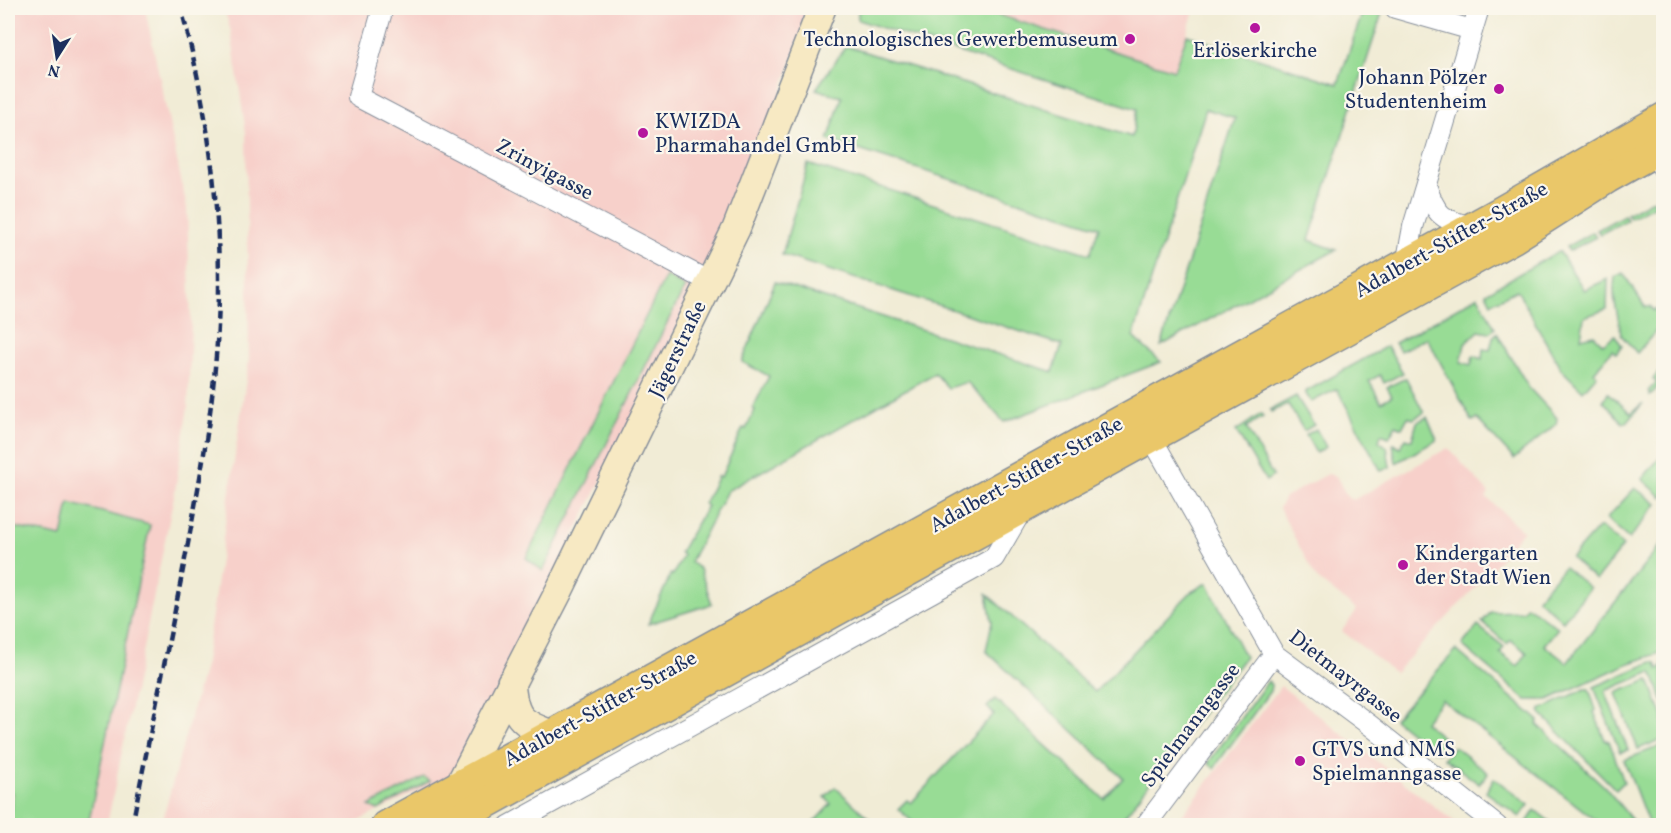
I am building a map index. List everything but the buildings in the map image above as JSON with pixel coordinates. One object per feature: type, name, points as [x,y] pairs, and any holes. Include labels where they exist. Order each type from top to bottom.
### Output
[{"type":"main road","name":"Adalbert-Stifter-Straße","points":[[386,825],[1406,265],[1664,118]]},
{"type":"main road","name":"Adalbert-Stifter-Straße","points":[[444,825],[1513,238],[1607,178],[1660,156]]},
{"type":"street","name":"Zrinyigasse","points":[[383,8],[358,97],[710,282]]},
{"type":"street","name":"Jägerstraße","points":[[459,785],[559,591],[736,228],[822,8]]},
{"type":"street","points":[[1395,8],[1472,30]]},
{"type":"street","points":[[1406,265],[1413,227],[1479,8]]},
{"type":"street","points":[[1426,185],[1433,207],[1447,221],[1473,227]]},
{"type":"street","name":"Dietmayrgasse","points":[[1151,437],[1274,654],[1371,726],[1497,825]]},
{"type":"street","name":"Adalbert-Stifter-Straße","points":[[509,825],[994,558],[1025,507]]},
{"type":"street","name":"Spielmanngasse","points":[[1145,825],[1274,654]]},
{"type":"street","points":[[511,682],[514,709],[522,721],[552,734]]},
{"type":"shaded area","points":[[8,8],[145,8],[187,208],[191,323],[188,406],[175,491],[107,825],[8,825]]},
{"type":"shaded area","points":[[224,8],[810,8],[779,98],[691,300],[456,773],[350,825],[161,826],[205,663],[249,359],[246,133],[231,32]]},
{"type":"shaded area","name":"Technologisches Gewerbemuseum","points":[[976,8],[1195,8],[1175,70]]},
{"type":"shaded area","name":"Kindergarten der Stadt Wien","points":[[1448,448],[1489,493],[1486,497],[1523,531],[1486,576],[1395,673],[1342,631],[1357,610],[1316,578],[1279,508],[1285,497],[1328,474],[1336,476],[1348,498],[1353,500]]},
{"type":"shaded area","name":"GTVS und NMS Spielmanngasse","points":[[1281,686],[1435,807],[1459,825],[1175,825]]},
{"type":"green space","points":[[858,8],[976,8],[1174,70],[1187,35],[1338,84],[1364,8],[1382,13],[1309,240],[1336,250],[1161,346],[1235,118],[1206,109],[1133,337],[1161,362],[1004,422],[967,382],[948,388],[935,373],[727,491],[690,562],[700,569],[712,604],[648,624],[671,574],[673,575],[683,555],[680,553],[707,506],[704,504],[718,476],[721,477],[743,428],[746,429],[755,410],[753,408],[769,376],[742,362],[775,282],[1053,372],[1062,345],[782,255],[808,164],[1090,254],[1099,227],[828,140],[842,97],[816,89],[846,46],[1132,137],[1137,109],[858,20]]},
{"type":"green space","points":[[1654,199],[1657,204],[1630,218],[1627,214]]},
{"type":"green space","points":[[1624,215],[1627,220],[1600,234],[1597,230]]},
{"type":"green space","points":[[1593,232],[1596,237],[1569,251],[1566,247]]},
{"type":"green space","points":[[1559,251],[1584,290],[1608,279],[1607,309],[1584,317],[1581,338],[1594,335],[1603,344],[1615,335],[1622,346],[1616,353],[1612,350],[1594,372],[1597,375],[1583,391],[1561,369],[1517,290],[1491,303],[1486,293]]},
{"type":"green space","points":[[1623,273],[1645,307],[1650,307],[1654,311],[1663,306],[1663,323],[1637,353],[1621,335],[1616,307],[1615,277]]},
{"type":"green space","points":[[666,276],[685,287],[543,571],[526,558]]},
{"type":"green space","points":[[1478,296],[1495,328],[1489,333],[1479,331],[1465,344],[1461,362],[1471,365],[1473,356],[1482,359],[1483,349],[1490,350],[1493,337],[1497,333],[1529,388],[1557,418],[1556,424],[1514,459],[1477,419],[1472,421],[1427,338],[1400,351],[1395,343]]},
{"type":"green space","points":[[1387,346],[1403,373],[1384,383],[1380,375],[1369,381],[1381,402],[1392,396],[1387,387],[1406,378],[1424,413],[1413,419],[1408,417],[1402,428],[1396,425],[1389,437],[1381,434],[1379,441],[1387,447],[1390,467],[1381,471],[1337,389],[1311,402],[1305,392]]},
{"type":"green space","points":[[1663,367],[1663,381],[1650,396],[1649,390],[1657,382],[1653,379]]},
{"type":"green space","points":[[1608,393],[1631,413],[1643,403],[1627,422],[1623,423],[1603,401]]},
{"type":"green space","points":[[1296,396],[1314,425],[1304,431],[1288,404],[1271,412],[1270,410]]},
{"type":"green space","points":[[1261,414],[1263,417],[1246,427],[1273,476],[1266,481],[1236,431]]},
{"type":"green space","points":[[1427,417],[1437,440],[1396,463],[1393,444],[1400,448],[1406,438],[1412,440],[1417,422]]},
{"type":"green space","points":[[1316,429],[1326,447],[1316,453],[1306,435]]},
{"type":"green space","points":[[1663,454],[1664,495],[1662,497],[1642,479]]},
{"type":"green space","points":[[1635,488],[1657,504],[1629,539],[1606,519]]},
{"type":"green space","points":[[69,503],[150,525],[88,825],[8,825],[13,794],[8,790],[8,526],[62,537]]},
{"type":"green space","points":[[1598,528],[1602,528],[1623,546],[1596,580],[1571,558]]},
{"type":"green space","points":[[1663,542],[1663,652],[1627,664],[1548,700],[1526,700],[1462,645],[1478,626],[1504,647],[1500,653],[1518,666],[1527,653],[1511,640],[1507,644],[1482,622],[1491,612],[1523,611],[1527,606],[1558,628],[1544,645],[1567,663]]},
{"type":"green space","points":[[1564,567],[1590,588],[1563,621],[1537,598]]},
{"type":"green space","points":[[1207,583],[1245,657],[1118,825],[916,825],[898,809],[907,800],[911,803],[994,714],[987,707],[995,699],[1104,799],[1123,778],[986,651],[992,622],[987,594],[1095,692],[1191,592]]},
{"type":"green space","points":[[1456,650],[1539,721],[1537,724],[1605,787],[1636,825],[1602,825],[1442,700],[1424,722],[1447,741],[1439,752],[1434,751],[1394,719]]},
{"type":"green space","points":[[1663,661],[1663,702],[1652,672],[1605,691],[1628,750],[1620,752],[1594,687],[1652,662],[1656,663],[1658,669],[1662,667]]},
{"type":"green space","points":[[1649,680],[1663,717],[1663,739],[1638,749],[1616,693]]},
{"type":"green space","points":[[1268,681],[1271,685],[1270,691],[1214,768],[1208,763]]},
{"type":"green space","points":[[1589,689],[1596,710],[1594,712],[1605,740],[1609,741],[1624,782],[1616,790],[1540,713],[1540,710]]},
{"type":"green space","points":[[1663,745],[1663,825],[1649,825],[1624,760]]},
{"type":"green space","points":[[1454,746],[1488,773],[1479,784],[1444,758]]},
{"type":"green space","points":[[424,777],[430,781],[378,810],[369,806]]},
{"type":"green space","points":[[1494,778],[1529,805],[1520,817],[1486,792]]},
{"type":"green space","points":[[835,787],[876,825],[811,825],[831,804],[825,797]]},
{"type":"green space","points":[[1535,810],[1554,825],[1526,824]]},
{"type":"railway","points":[[132,826],[201,472],[210,414],[218,326],[218,246],[212,166],[199,86],[181,8]]},
{"type":"place","name":"Erlöserkirche","points":[[1255,28]]},
{"type":"place","name":"Technologisches Gewerbemuseum","points":[[1130,39]]},
{"type":"place","name":"Johann Pölzer Studentenheim","points":[[1499,89]]},
{"type":"place","name":"KWIZDA Pharmahandel GmbH","points":[[643,133]]},
{"type":"place","name":"Kindergarten der Stadt Wien","points":[[1403,565]]},
{"type":"place","name":"GTVS und NMS Spielmanngasse","points":[[1300,761]]}]
